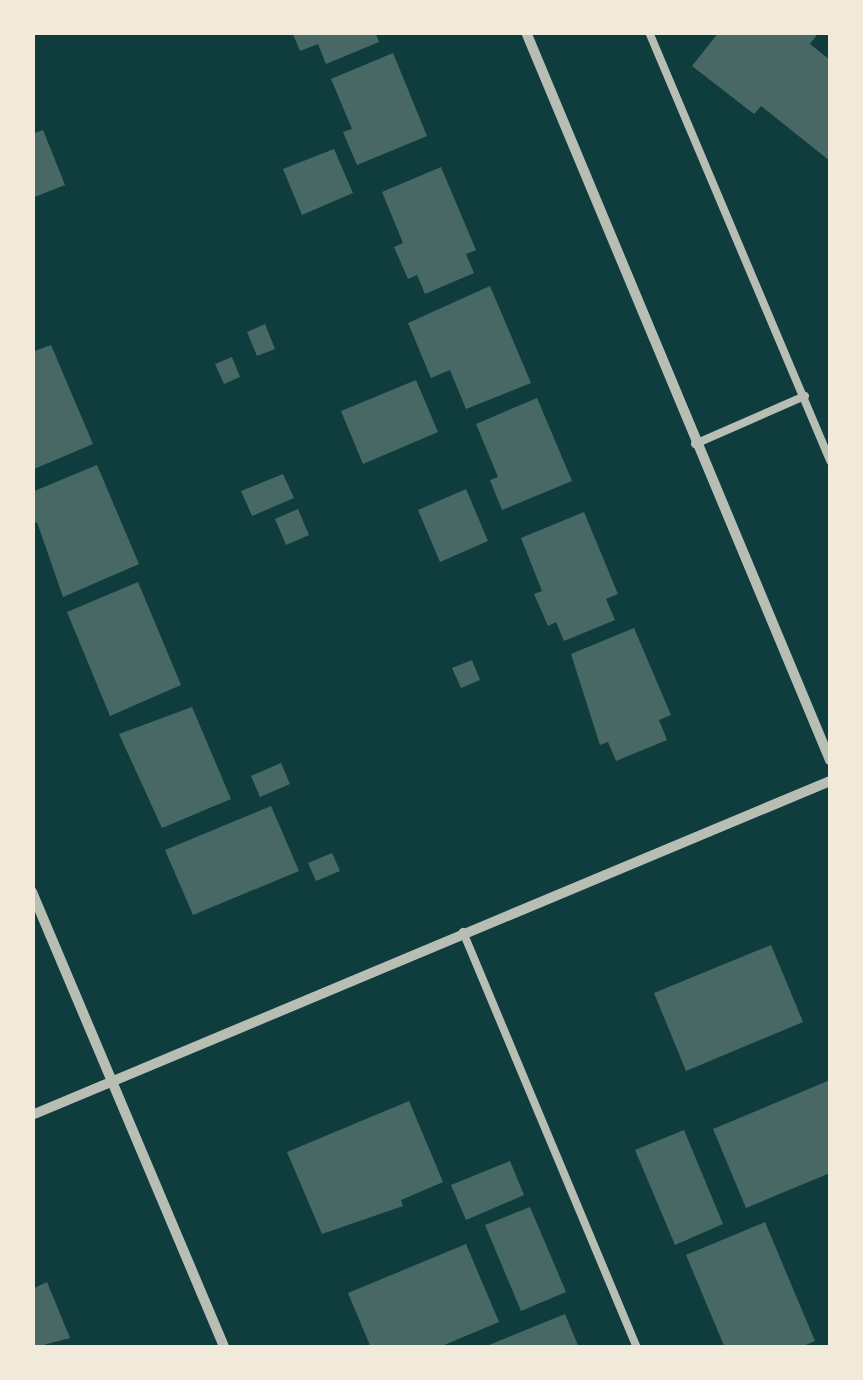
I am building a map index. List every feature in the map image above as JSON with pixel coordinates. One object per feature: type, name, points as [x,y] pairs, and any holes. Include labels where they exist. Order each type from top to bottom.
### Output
[{"type":"street","points":[[526,32],[830,760]]},
{"type":"street","points":[[32,1116],[830,781]]},
{"type":"street","points":[[32,892],[224,1348]]},
{"type":"lane","points":[[649,32],[830,461]]},
{"type":"lane","points":[[695,444],[805,396]]},
{"type":"lane","points":[[463,932],[637,1348]]},
{"type":"building","points":[[292,32],[375,32],[379,42],[326,64],[318,44],[300,51]]},
{"type":"building","points":[[719,32],[819,32],[810,44],[830,60],[830,161],[761,106],[754,114],[692,66]]},
{"type":"building","points":[[393,53],[427,136],[357,165],[343,132],[352,129],[331,79]]},
{"type":"building","points":[[43,130],[65,185],[32,198],[32,134]]},
{"type":"building","points":[[334,149],[353,193],[302,215],[283,169]]},
{"type":"building","points":[[441,167],[476,250],[466,254],[474,273],[425,294],[417,275],[408,279],[394,247],[403,243],[382,192]]},
{"type":"building","points":[[490,286],[531,383],[466,409],[450,370],[431,378],[408,323]]},
{"type":"building","points":[[265,324],[275,349],[257,356],[247,332]]},
{"type":"building","points":[[51,345],[93,444],[34,469],[32,352]]},
{"type":"building","points":[[232,357],[240,377],[224,384],[215,364]]},
{"type":"building","points":[[416,380],[438,432],[363,464],[341,411]]},
{"type":"building","points":[[537,398],[572,481],[502,510],[490,480],[498,477],[476,424]]},
{"type":"building","points":[[97,465],[139,564],[63,597],[37,522],[32,525],[32,492]]},
{"type":"building","points":[[283,474],[294,498],[252,516],[241,491]]},
{"type":"building","points":[[466,489],[488,541],[440,562],[418,510]]},
{"type":"building","points":[[298,509],[309,535],[286,545],[275,519]]},
{"type":"building","points":[[584,512],[618,594],[606,599],[615,620],[564,641],[556,622],[548,626],[534,594],[542,591],[521,538]]},
{"type":"building","points":[[138,582],[181,685],[110,716],[67,612]]},
{"type":"building","points":[[634,628],[671,715],[659,720],[667,740],[616,761],[608,742],[600,745],[571,654]]},
{"type":"building","points":[[472,660],[480,680],[461,688],[452,668]]},
{"type":"building","points":[[192,707],[231,799],[162,828],[119,734]]},
{"type":"building","points":[[281,763],[290,784],[260,797],[251,776]]},
{"type":"building","points":[[271,806],[299,871],[193,915],[165,850]]},
{"type":"building","points":[[332,853],[340,871],[316,881],[308,863]]},
{"type":"building","points":[[771,945],[803,1022],[686,1071],[654,993]]},
{"type":"building","points":[[830,1080],[830,1173],[746,1208],[713,1129]]},
{"type":"building","points":[[409,1101],[443,1182],[401,1200],[403,1206],[322,1234],[287,1152]]},
{"type":"building","points":[[684,1130],[723,1224],[675,1245],[635,1150]]},
{"type":"building","points":[[510,1161],[524,1195],[466,1220],[451,1185]]},
{"type":"building","points":[[530,1207],[566,1292],[521,1311],[485,1225]]},
{"type":"building","points":[[765,1222],[815,1341],[799,1348],[725,1348],[686,1255]]},
{"type":"building","points":[[466,1244],[499,1322],[437,1348],[371,1348],[348,1293]]},
{"type":"building","points":[[47,1282],[70,1338],[32,1348],[32,1289]]},
{"type":"building","points":[[565,1314],[579,1348],[484,1348],[484,1347]]}]
